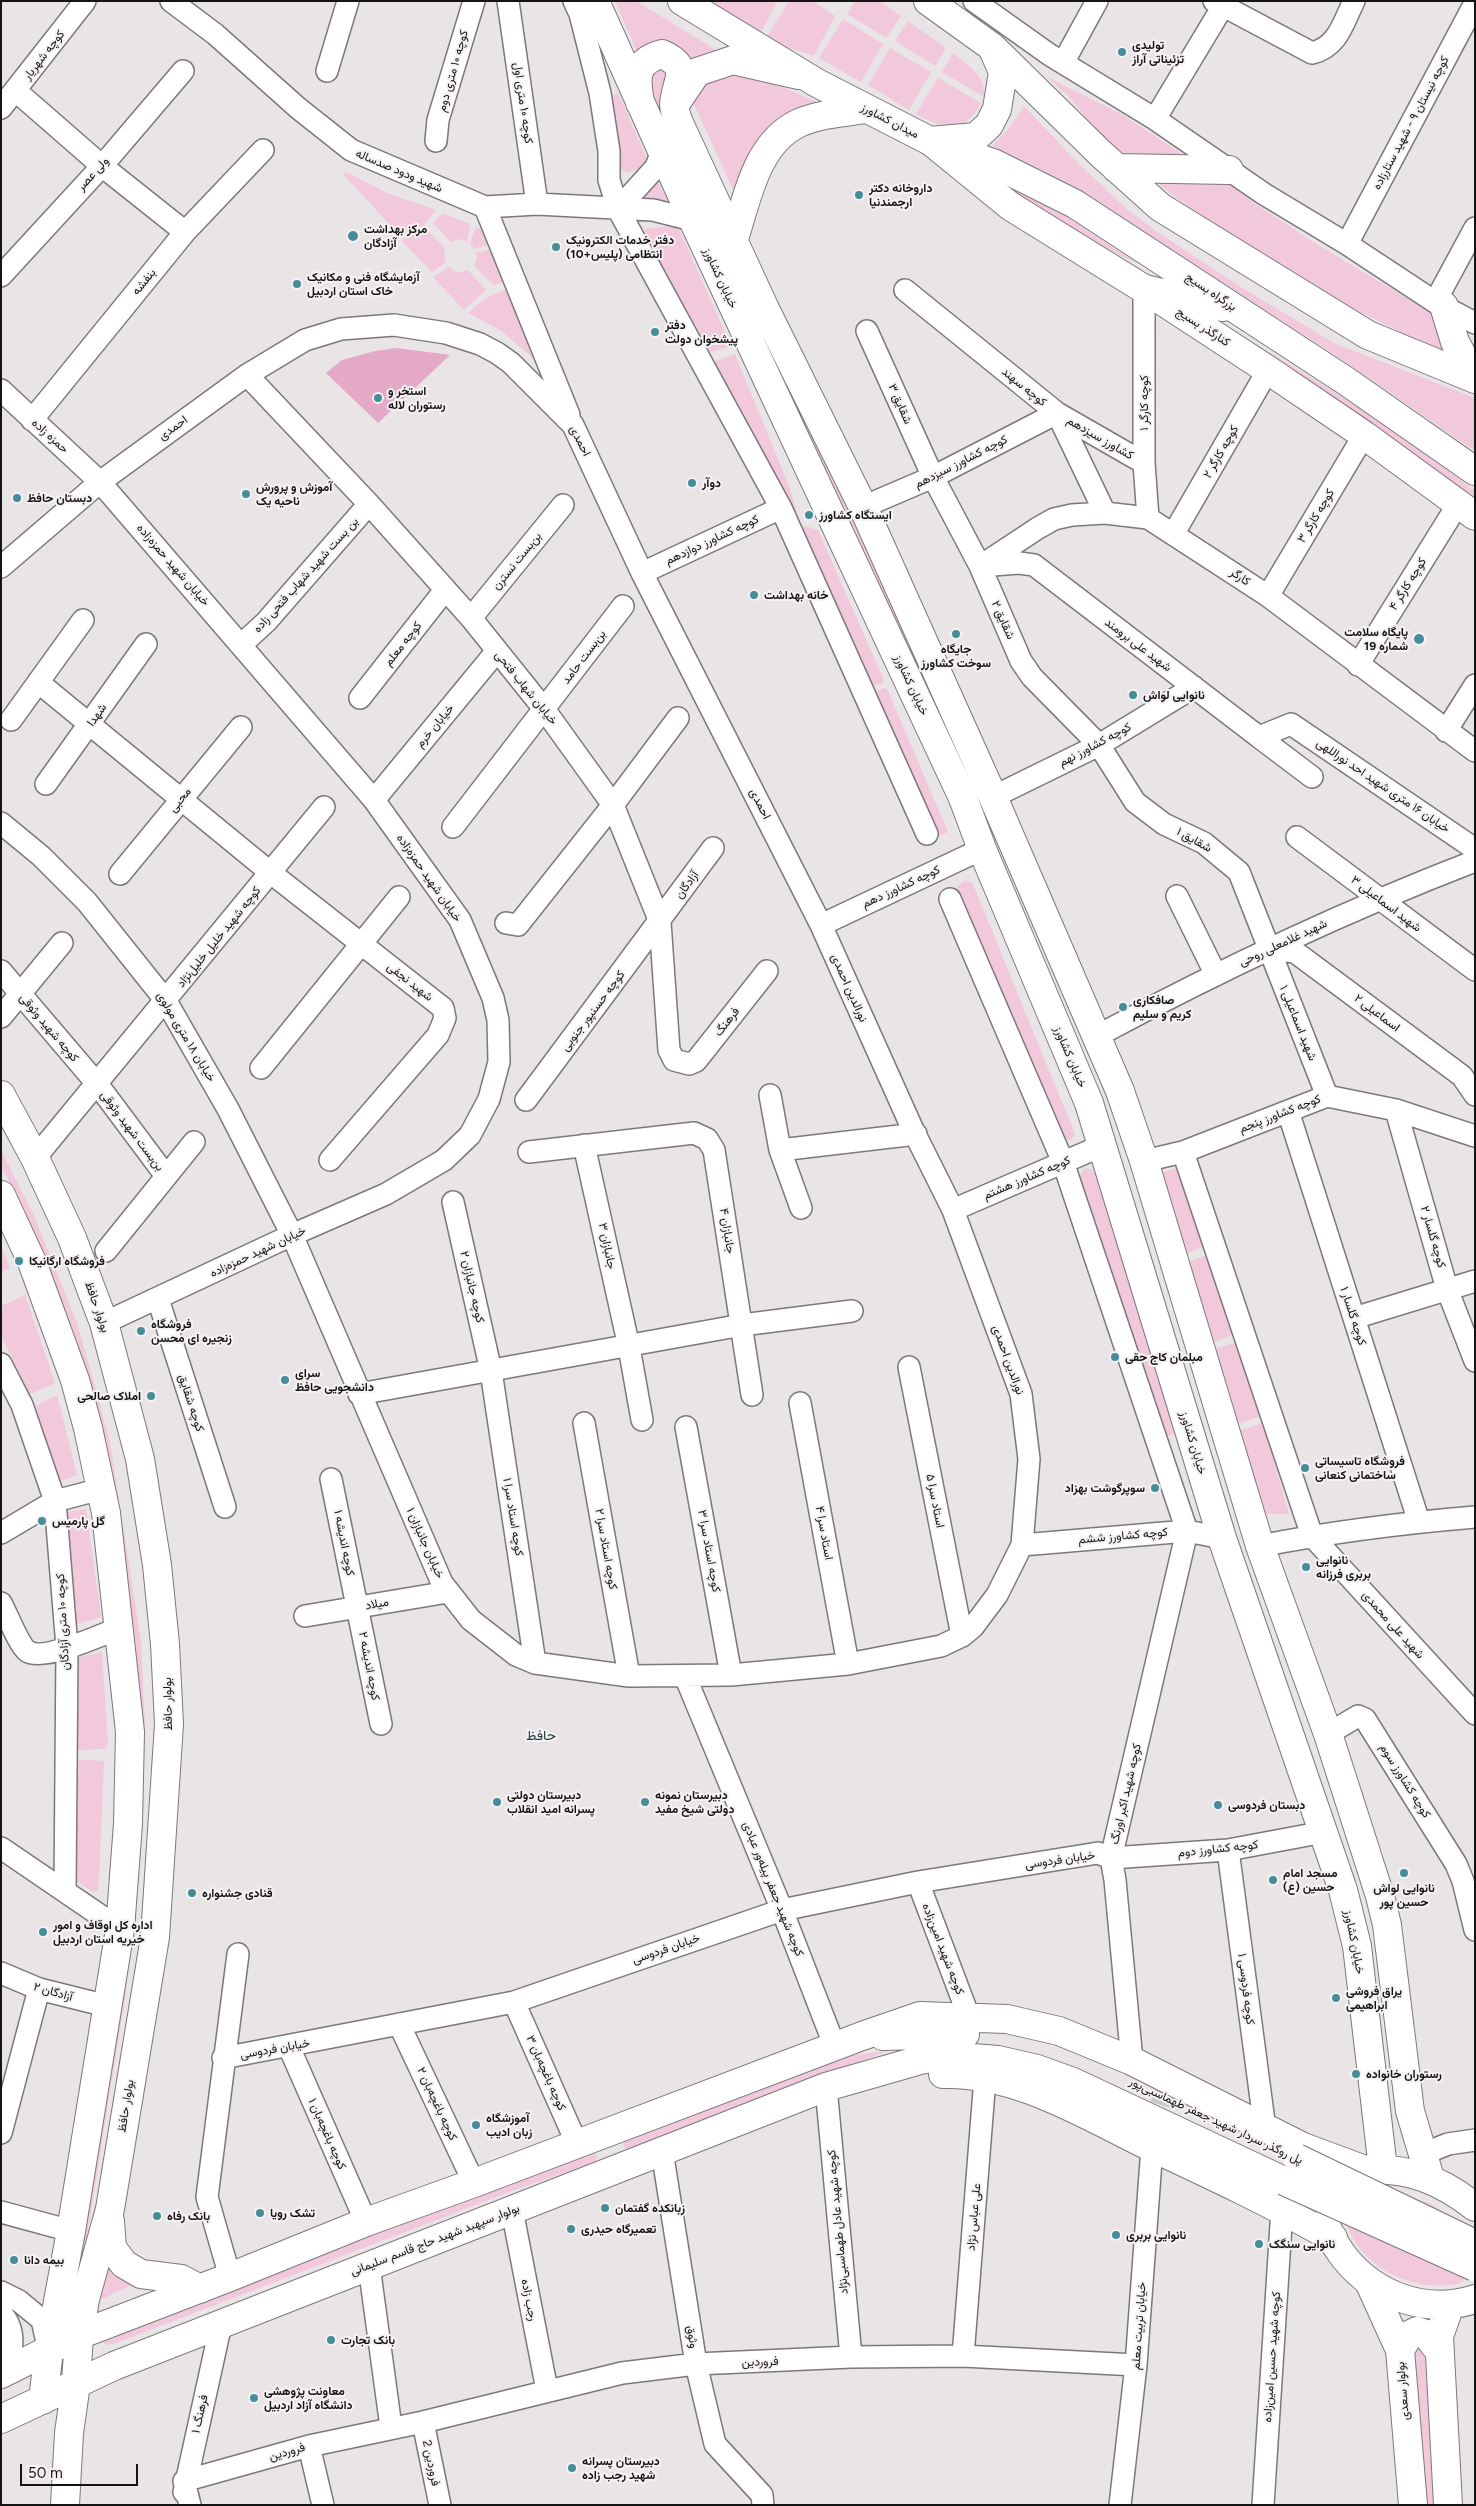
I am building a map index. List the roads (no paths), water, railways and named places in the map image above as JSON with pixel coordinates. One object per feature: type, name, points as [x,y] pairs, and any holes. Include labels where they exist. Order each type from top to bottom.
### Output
[{"type":"main road","name":"خیابان کشاورز","points":[[595,1],[693,220],[964,798],[982,849],[1089,1103],[1222,1538],[1343,1890],[1357,1946],[1379,2133],[1374,2169]]},
{"type":"main road","name":"میدان کشاورز","points":[[682,1],[808,77],[930,141],[976,137],[988,125],[997,109],[1002,88],[1003,72],[992,47]]},
{"type":"main road","points":[[928,1],[992,47],[1116,168],[1160,207],[1368,336],[1475,379]]},
{"type":"main road","points":[[640,103],[637,83],[639,69],[645,61],[662,54],[673,59],[679,65],[681,75],[674,106],[679,123],[765,309],[863,507],[993,797],[1120,1091],[1144,1161],[1260,1546],[1328,1734],[1380,1896],[1387,1925],[1410,2110],[1424,2158],[1446,2186],[1475,2207]]},
{"type":"main road","points":[[674,106],[697,72],[733,60],[808,77]]},
{"type":"main road","points":[[734,239],[764,156],[778,137],[799,123],[828,115],[866,109]]},
{"type":"main road","name":"کنارگذر بسیج","points":[[930,141],[1010,206],[1144,289],[1268,370],[1364,435],[1466,510]]},
{"type":"main road","name":"بزرگراه بسیج","points":[[930,141],[996,164],[1075,204],[1240,311],[1475,471]]},
{"type":"main road","points":[[1116,168],[1229,170]]},
{"type":"main road","points":[[1144,289],[1240,311]]},
{"type":"main road","points":[[1439,304],[1455,342],[1475,379]]},
{"type":"main road","points":[[1089,1103],[1120,1091]]},
{"type":"main road","name":"بولوار حافظ","points":[[1,1095],[35,1158],[72,1238],[104,1323],[140,1459],[160,1600],[169,1724],[154,1937],[110,2209],[85,2299],[79,2335],[76,2384],[68,2433],[65,2505]]},
{"type":"main road","points":[[1,1195],[32,1262],[62,1342],[88,1428],[101,1489],[130,1732],[128,1824],[120,1929],[71,2232],[49,2350],[43,2400]]},
{"type":"main road","points":[[4,2373],[79,2335],[200,2289],[366,2222],[608,2133],[835,2046],[920,2016],[1007,2019],[1059,2031],[1132,2061],[1265,2129],[1295,2162],[1310,2165],[1308,2184],[1298,2199],[1282,2209]]},
{"type":"main road","points":[[862,2036],[915,2037],[947,2045]]},
{"type":"main road","points":[[874,2074],[920,2060],[947,2045]]},
{"type":"main road","name":"پل روگذر سردار شهید جعفر طهماسبی‌پور","points":[[947,2045],[1073,2082],[1295,2162],[1475,2244]]},
{"type":"main road","points":[[874,2074],[948,2074],[985,2078],[1037,2092],[1282,2209],[1332,2238]]},
{"type":"main road","name":"بولوار سپهبد شهید حاج قاسم سلیمانی","points":[[1,2420],[114,2366],[826,2087],[874,2074]]},
{"type":"main road","points":[[608,2133],[622,2167]]},
{"type":"main road","points":[[1379,2133],[1389,2152],[1397,2155],[1410,2152],[1424,2158]]},
{"type":"main road","points":[[1295,2162],[1413,2172],[1424,2158]]},
{"type":"main road","name":"پل روگذر سردار شهید جعفر طهماسبی‌پور","points":[[1295,2162],[1475,2267]]},
{"type":"main road","points":[[1374,2169],[1340,2175],[1331,2186],[1324,2206],[1327,2226],[1332,2238],[1353,2268],[1370,2284],[1408,2300],[1468,2301]]},
{"type":"main road","points":[[110,2209],[109,2232],[112,2248],[124,2264],[141,2274],[181,2279],[200,2289]]},
{"type":"main road","name":"بولوار سعدی","points":[[1370,2284],[1400,2350],[1413,2505]]},
{"type":"main road","points":[[1448,2505],[1439,2336],[1468,2301]]},
{"type":"main road","points":[[1400,2350],[1409,2335],[1417,2331],[1426,2334],[1439,2351]]},
{"type":"street","name":"کوچه شهریار","points":[[1,108],[85,1]]},
{"type":"street","name":"شهید ودود صدساله","points":[[171,1],[215,34],[298,108],[351,150],[485,207],[537,204],[653,210],[693,220]]},
{"type":"street","points":[[327,71],[348,1]]},
{"type":"street","name":"کوچه ۱۰ متری دوم","points":[[436,141],[438,120],[474,1]]},
{"type":"street","name":"کوچه ۱۰ متری اول","points":[[508,1],[537,204]]},
{"type":"street","points":[[574,1],[580,14],[600,93],[609,152],[609,180],[618,209],[781,508],[928,834]]},
{"type":"street","points":[[974,1],[1057,59],[1155,119],[1229,170],[1439,304],[1475,323]]},
{"type":"street","points":[[1057,59],[1096,1]]},
{"type":"street","points":[[1155,119],[1221,3],[1312,53],[1324,50],[1334,41],[1354,1]]},
{"type":"street","name":"کوچه نیستان ۹ - شهید ستارزاده","points":[[1346,244],[1475,2]]},
{"type":"street","name":"ولی عصر","points":[[1,276],[102,166],[183,70]]},
{"type":"street","points":[[16,90],[102,166],[185,232]]},
{"type":"street","name":"بنفشه","points":[[32,420],[185,232],[263,150]]},
{"type":"street","points":[[618,209],[656,167],[662,151]]},
{"type":"street","points":[[485,207],[573,425]]},
{"type":"street","points":[[1439,304],[1475,228]]},
{"type":"street","name":"کوچه کارگر ۱","points":[[1144,289],[1144,464],[1148,518]]},
{"type":"street","name":"کوچه سهند","points":[[905,290],[1057,413],[1105,513]]},
{"type":"street","name":"احمدی","points":[[100,482],[247,375],[305,340],[341,329],[375,326],[411,326],[463,339],[496,353],[511,363],[573,425],[642,573],[821,925]]},
{"type":"street","name":"شقایق ۳","points":[[866,331],[933,477]]},
{"type":"street","name":"کوچه کارگر ۲","points":[[1174,533],[1268,370]]},
{"type":"street","name":"خیابان شهاب فتحی","points":[[247,375],[369,504],[471,618],[496,652],[544,709],[613,805],[660,922],[669,1050],[674,1060],[682,1064]]},
{"type":"street","name":"حمزه زاده","points":[[1,390],[100,482]]},
{"type":"street","name":"کوچه کشاورز سیزدهم","points":[[863,507],[933,477],[1057,413]]},
{"type":"street","name":"کشاورز سیزدهم","points":[[1057,413],[1144,464]]},
{"type":"street","name":"کوچه کارگر ۳","points":[[1268,596],[1364,435]]},
{"type":"street","name":"شقایق ۲","points":[[933,477],[980,566],[1021,661],[1044,691],[1099,745]]},
{"type":"street","points":[[1,566],[100,482]]},
{"type":"street","name":"خیابان شهید حمزه‌زاده","points":[[100,482],[242,644],[374,800],[460,920],[493,998],[500,1044],[499,1062],[492,1090],[482,1116],[470,1135],[444,1160],[386,1194],[292,1235],[104,1323]]},
{"type":"street","name":"بن بست شهید شهاب فتحی زاده","points":[[242,644],[266,622],[369,504]]},
{"type":"street","name":"بن‌بست نسترن","points":[[471,618],[563,504]]},
{"type":"street","name":"کوچه کشاورز دوازدهم","points":[[642,573],[781,508]]},
{"type":"street","name":"کوچه کارگر ۴","points":[[1358,665],[1466,510]]},
{"type":"street","name":"کارگر","points":[[980,566],[1038,528],[1054,520],[1072,515],[1105,513],[1148,518],[1174,533],[1268,596],[1475,751]]},
{"type":"street","name":"شهید علی برومند","points":[[980,566],[1019,562],[1034,565],[1312,777]]},
{"type":"street","name":"کوچه معلم","points":[[360,698],[445,590]]},
{"type":"street","name":"بن‌بست حامد","points":[[453,827],[623,606]]},
{"type":"street","points":[[11,720],[83,620]]},
{"type":"street","name":"شهدا","points":[[46,784],[90,725],[146,644]]},
{"type":"street","name":"خیابان خرم","points":[[374,800],[496,652]]},
{"type":"street","name":"شهید نجفی","points":[[38,682],[271,873],[442,1008],[445,1018],[438,1035],[330,1160]]},
{"type":"street","points":[[1446,731],[1475,685]]},
{"type":"street","name":"کوچه کشاورز نهم","points":[[993,797],[1099,745],[1194,687]]},
{"type":"street","points":[[506,923],[518,925],[613,805],[678,718]]},
{"type":"street","name":"خیابان ۱۶ متری شهید احد نوراللهی","points":[[1259,737],[1291,724],[1475,849]]},
{"type":"street","name":"محبی","points":[[120,874],[241,727]]},
{"type":"street","name":"شقایق ۱","points":[[1099,745],[1135,802],[1164,824],[1204,843],[1239,872],[1268,949]]},
{"type":"street","name":"کوچه شهید خلیل خلیل‌نژاد","points":[[35,1158],[98,1085],[324,807]]},
{"type":"street","name":"خیابان ۱۸ متری مولوی","points":[[1,823],[40,856],[87,902],[166,1001],[228,1109],[292,1235]]},
{"type":"street","name":"شهید اسماعیلی ۳","points":[[1297,837],[1475,970]]},
{"type":"street","name":"آزادگان","points":[[660,922],[713,848]]},
{"type":"street","name":"کوچه کشاورز دهم","points":[[821,925],[982,849]]},
{"type":"street","name":"شهید غلامعلی روحی","points":[[1097,1036],[1268,949],[1378,898],[1475,861]]},
{"type":"street","points":[[1177,896],[1216,975]]},
{"type":"street","points":[[261,1068],[399,897]]},
{"type":"street","points":[[950,899],[1063,1162],[1187,1531]]},
{"type":"street","name":"کوچه حسنپور جنوبی","points":[[526,1100],[660,922]]},
{"type":"street","name":"نورالدین احمدی","points":[[731,1675],[848,1664],[941,1646],[962,1636],[974,1627],[998,1595],[1022,1545],[1029,1459],[1021,1394],[953,1210],[916,1134],[821,925]]},
{"type":"street","points":[[1,1017],[62,943]]},
{"type":"street","name":"اسماعیلی ۲","points":[[1268,949],[1295,952],[1462,1076],[1475,1095]]},
{"type":"street","name":"شهید اسماعیلی ۱","points":[[1268,949],[1327,1096]]},
{"type":"street","name":"کوچه شهید وثوقی","points":[[1,971],[98,1085]]},
{"type":"street","name":"فرهنگ","points":[[682,1064],[696,1061],[767,971]]},
{"type":"street","name":"بن‌بست شهید وثوقی","points":[[98,1085],[166,1176]]},
{"type":"street","points":[[770,1095],[780,1150],[801,1208]]},
{"type":"street","name":"کوچه کشاورز پنجم","points":[[1144,1161],[1183,1152],[1327,1096],[1396,1110],[1475,1136]]},
{"type":"street","name":"کوچه گلسار ۲","points":[[1396,1110],[1448,1289],[1475,1361]]},
{"type":"street","name":"کوچه گلسار ۱","points":[[1288,1111],[1418,1522]]},
{"type":"street","name":"جانبازان ۴","points":[[584,1145],[694,1133],[707,1139],[714,1150],[752,1395]]},
{"type":"street","points":[[780,1150],[916,1134]]},
{"type":"street","name":"بن‌بست شهید وثوقی","points":[[106,1251],[194,1142]]},
{"type":"street","points":[[529,1152],[584,1145]]},
{"type":"street","name":"جانبازان ۳","points":[[584,1145],[629,1347],[642,1420]]},
{"type":"street","name":"کوچه کشاورز هشتم","points":[[953,1210],[1101,1146]]},
{"type":"street","points":[[1183,1152],[1312,1536]]},
{"type":"street","name":"کوچه جانبازان ۲","points":[[453,1202],[490,1371]]},
{"type":"street","name":"خیابان جانبازان ۱","points":[[292,1235],[442,1583],[471,1620],[516,1655],[536,1663],[629,1676],[731,1675]]},
{"type":"street","points":[[1354,1318],[1475,1281]]},
{"type":"street","name":"کوچه شقایق","points":[[158,1299],[225,1506]]},
{"type":"street","points":[[359,1394],[629,1347],[742,1325],[852,1312]]},
{"type":"street","name":"کوچه ۱۰ متری آزادگان","points":[[1,1364],[22,1405],[55,1501],[67,1648],[65,1892]]},
{"type":"street","name":"استاد سرا ۵","points":[[909,1367],[962,1636]]},
{"type":"street","name":"کوچه استاد سرا ۱","points":[[490,1371],[536,1663]]},
{"type":"street","name":"استاد سرا ۴","points":[[800,1403],[848,1664]]},
{"type":"street","name":"کوچه استاد سرا ۲","points":[[584,1423],[629,1676]]},
{"type":"street","name":"کوچه استاد سرا ۳","points":[[686,1427],[731,1675]]},
{"type":"street","name":"کوچه اندیشه ۱","points":[[331,1478],[357,1608]]},
{"type":"street","points":[[1,1533],[55,1501],[101,1489]]},
{"type":"street","points":[[1260,1546],[1312,1536],[1418,1522],[1475,1517]]},
{"type":"street","name":"کوچه کشاورز ششم","points":[[1022,1545],[1187,1531],[1222,1538]]},
{"type":"street","name":"کوچه شهید اکبر اورنگ","points":[[1132,2061],[1115,1880],[1110,1858],[1187,1531]]},
{"type":"street","name":"شهید علی محمدی","points":[[1312,1536],[1475,1714]]},
{"type":"street","name":"میلاد","points":[[305,1616],[448,1592]]},
{"type":"street","points":[[1,1603],[25,1650],[35,1655],[67,1648],[119,1628]]},
{"type":"street","name":"کوچه اندیشه ۲","points":[[357,1608],[380,1724]]},
{"type":"street","name":"کوچه شهید جعفر پیله‌ور عبادی","points":[[685,1676],[782,1910],[835,2046]]},
{"type":"street","name":"کوچه کشاورز سوم","points":[[1328,1734],[1358,1716],[1365,1719],[1456,1864],[1463,1881],[1475,1930]]},
{"type":"street","name":"کوچه کشاورز دوم","points":[[1110,1858],[1228,1850],[1324,1832]]},
{"type":"street","points":[[1,1848],[120,1929]]},
{"type":"street","name":"کوچه فردوسی ۱","points":[[1228,1850],[1265,2129]]},
{"type":"street","name":"خیابان فردوسی","points":[[223,2058],[514,2002],[782,1910],[918,1882],[1098,1853],[1110,1858]]},
{"type":"street","name":"کوچه شهید امین‌زاده","points":[[918,1882],[969,2017]]},
{"type":"street","points":[[230,2277],[207,2197],[223,2058],[238,1954]]},
{"type":"street","name":"آزادگان ۲","points":[[2,1976],[39,1989],[107,2006]]},
{"type":"street","points":[[1,2133],[39,1989]]},
{"type":"street","name":"کوچه باغچه‌بان ۳","points":[[514,2002],[577,2144]]},
{"type":"street","name":"کوچه باغچه‌بان ٢","points":[[399,2024],[474,2183]]},
{"type":"street","name":"کوچه باغچه‌بان ١","points":[[288,2047],[366,2222]]},
{"type":"street","name":"علی عباس نژاد","points":[[963,2356],[985,2078]]},
{"type":"street","name":"کوچه شهید عادل طهماسبی‌نژاد","points":[[826,2087],[850,2357]]},
{"type":"street","points":[[1424,2158],[1448,2144],[1475,2140]]},
{"type":"street","name":"خیابان تربیت معلم","points":[[1120,2505],[1136,2364],[1152,2147]]},
{"type":"street","name":"وثوق","points":[[662,2151],[696,2364],[715,2444],[762,2495],[763,2505]]},
{"type":"street","name":"کوچه شهید حسین امین‌زاده","points":[[1263,2505],[1282,2209]]},
{"type":"street","name":"رجب زاده","points":[[512,2210],[547,2390]]},
{"type":"street","points":[[1,2212],[71,2232]]},
{"type":"street","points":[[369,2266],[391,2428]]},
{"type":"street","points":[[1,2292],[19,2301],[42,2320],[49,2350]]},
{"type":"street","points":[[1,2313],[9,2325],[12,2346],[4,2373]]},
{"type":"street","name":"فرهنگ ۱","points":[[183,2505],[184,2482],[221,2324]]},
{"type":"street","name":"فروردین","points":[[184,2482],[309,2446],[423,2422],[622,2373],[696,2364],[850,2357],[963,2356],[1136,2364]]},
{"type":"street","name":"فروردین 2","points":[[423,2422],[440,2505]]},
{"type":"street","points":[[309,2446],[323,2505]]},
{"type":"street","points":[[184,2482],[190,2505]]},
{"type":"tunnel","points":[[1152,2146],[1172,2081]]},
{"type":"place","name":"تولیدی تزئیناتی آراز","points":[[1122,52]]},
{"type":"place","name":"داروخانه دکتر ارجمندنیا","points":[[859,195]]},
{"type":"place","name":"مرکز بهداشت آزادگان","points":[[353,236]]},
{"type":"place","name":"دفتر خدمات الکترونیک انتظامی (پلیس+10)","points":[[556,247]]},
{"type":"place","name":"آزمایشگاه فنی و مکانیک خاک استان اردبیل","points":[[297,284]]},
{"type":"place","name":"دفتر پیشخوان دولت","points":[[655,332]]},
{"type":"place","name":"استخر و رستوران لاله","points":[[378,398]]},
{"type":"place","name":"دوآر","points":[[692,483]]},
{"type":"place","name":"آموزش و پرورش ناحیه یک","points":[[246,494]]},
{"type":"place","name":"دبستان حافظ","points":[[17,498]]},
{"type":"place","name":"ایستگاه کشاورز","points":[[809,515]]},
{"type":"place","name":"خانه بهداشت","points":[[754,595]]},
{"type":"place","name":"جایگاه سوخت کشاورز","points":[[956,634]]},
{"type":"place","name":"پایگاه سلامت شماره 19","points":[[1419,639]]},
{"type":"place","name":"نانوایی لواش","points":[[1133,695]]},
{"type":"place","name":"صافکاری کریم و سلیم","points":[[1123,1007]]},
{"type":"place","name":"فروشگاه ارگانیکا","points":[[19,1261]]},
{"type":"place","name":"فروشگاه زنجیره ای محسن","points":[[141,1331]]},
{"type":"place","name":"مبلمان کاج حقی","points":[[1115,1357]]},
{"type":"place","name":"سرای دانشجویی حافظ","points":[[285,1380]]},
{"type":"place","name":"املاک صالحی","points":[[151,1396]]},
{"type":"place","name":"فروشگاه تاسیساتی ساختمانی کنعانی","points":[[1305,1468]]},
{"type":"place","name":"سوپرگوشت بهزاد","points":[[1155,1488]]},
{"type":"place","name":"گل پارمیس","points":[[42,1521]]},
{"type":"place","name":"نانوایی بربری فرزانه","points":[[1306,1567]]},
{"type":"place","name":"دبیرستان دولتی پسرانه امید انقلاب","points":[[497,1802]]},
{"type":"place","name":"دبیرستان نمونه دولتی شیخ مفید","points":[[645,1802]]},
{"type":"place","name":"دبستان فردوسی","points":[[1218,1805]]},
{"type":"place","name":"نانوایی لواش حسین پور","points":[[1404,1873]]},
{"type":"place","name":"مسجد امام حسین (ع)","points":[[1273,1880]]},
{"type":"place","name":"قنادی جشنواره","points":[[192,1893]]},
{"type":"place","name":"اداره کل اوقاف و امور خیریه استان اردبیل","points":[[43,1932]]},
{"type":"place","name":"یراق فروشی ابراهیمی","points":[[1336,1998]]},
{"type":"place","name":"رستوران خانواده","points":[[1356,2074]]},
{"type":"place","name":"آموزشگاه زبان ادیب","points":[[476,2125]]},
{"type":"place","name":"زبانکده گفتمان","points":[[605,2208]]},
{"type":"place","name":"تشک رویا","points":[[260,2213]]},
{"type":"place","name":"بانک رفاه","points":[[157,2216]]},
{"type":"place","name":"تعمیرگاه حیدری","points":[[571,2229]]},
{"type":"place","name":"نانوایی بربری","points":[[1116,2235]]},
{"type":"place","name":"نانوایی سنگک","points":[[1259,2244]]},
{"type":"place","name":"بیمه دانا","points":[[14,2260]]},
{"type":"place","name":"بانک تجارت","points":[[331,2340]]},
{"type":"place","name":"معاونت پژوهشی دانشگاه آزاد اردبیل","points":[[254,2398]]},
{"type":"place","name":"دبیرستان پسرانه شهید رجب زاده","points":[[572,2468]]},
{"type":"district","name":"حافظ","points":[[541,1736]]}]
